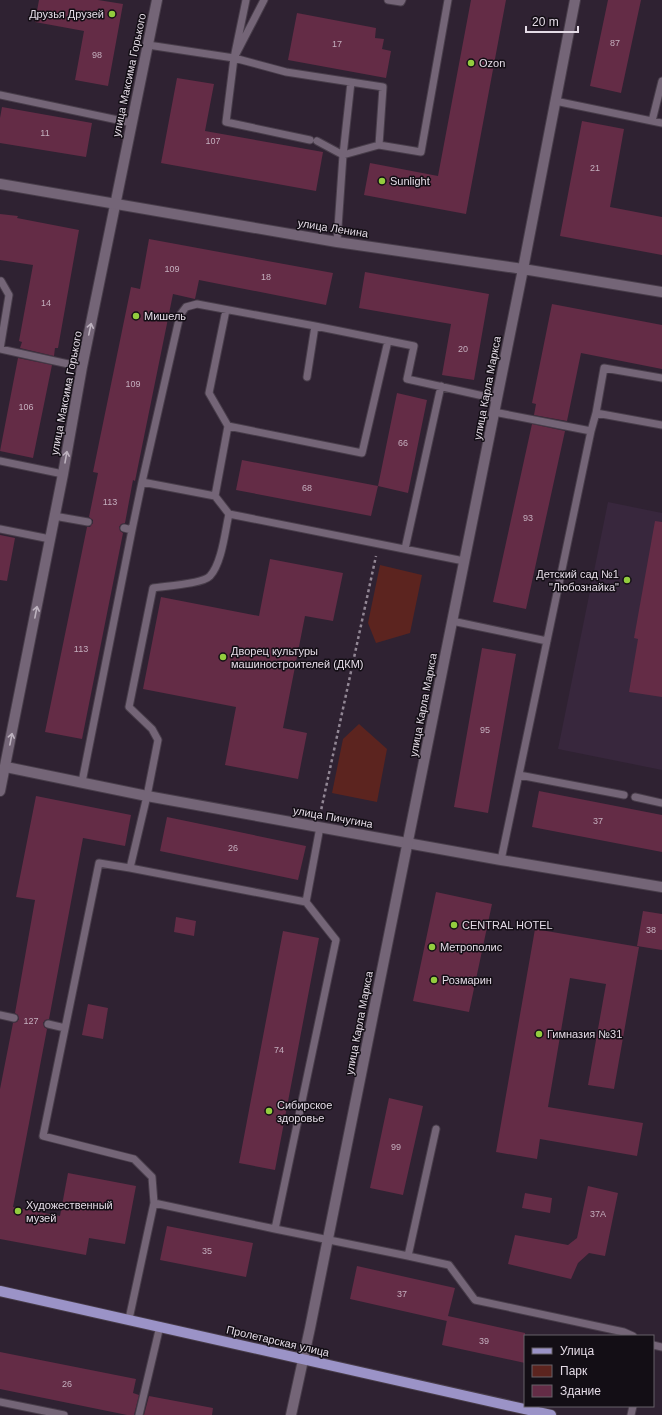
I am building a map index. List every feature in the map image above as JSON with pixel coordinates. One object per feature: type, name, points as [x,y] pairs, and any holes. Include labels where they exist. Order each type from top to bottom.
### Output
[{"type":"main road","name":"улица Максима Горького","points":[[0,791],[3,766],[63,474],[82,366],[157,0]]},
{"type":"main road","name":"улица Карла Маркса","points":[[291,1415],[497,400],[575,0]]},
{"type":"main road","name":"улица Ленина","points":[[0,184],[337,242],[523,269],[662,292]]},
{"type":"main road","name":"улица Пичугина","points":[[3,766],[147,796],[501,860],[662,887]]},
{"type":"main road","name":"Пролетарская улица","points":[[0,1291],[551,1415]]},
{"type":"lane","points":[[246,0],[234,58],[226,122],[313,140],[343,155],[379,145],[420,152],[448,0]]},
{"type":"lane","points":[[234,58],[264,0]]},
{"type":"lane","points":[[388,0],[401,2],[402,0]]},
{"type":"lane","points":[[148,45],[234,58],[286,72],[383,87],[379,145]]},
{"type":"lane","points":[[652,121],[662,81]]},
{"type":"lane","points":[[337,242],[350,82]]},
{"type":"lane","points":[[0,95],[132,123]]},
{"type":"lane","points":[[556,101],[662,123]]},
{"type":"lane","points":[[1,281],[9,295],[0,349],[82,366]]},
{"type":"lane","points":[[82,782],[142,482],[180,316],[186,307],[197,304],[414,346],[407,379],[497,400]]},
{"type":"lane","points":[[214,496],[228,426],[209,393],[226,310]]},
{"type":"lane","points":[[307,377],[315,326]]},
{"type":"lane","points":[[228,426],[362,453],[388,341]]},
{"type":"lane","points":[[501,860],[591,431],[596,414],[604,368],[662,378]]},
{"type":"lane","points":[[405,549],[441,386]]},
{"type":"lane","points":[[494,412],[591,431]]},
{"type":"lane","points":[[596,414],[662,425]]},
{"type":"lane","points":[[0,461],[63,474]]},
{"type":"lane","points":[[142,482],[214,496],[229,514],[464,561]]},
{"type":"lane","points":[[130,868],[147,796],[158,740],[152,728],[129,706],[153,588],[193,583],[210,577],[218,562],[229,514]]},
{"type":"lane","points":[[54,516],[88,522]]},
{"type":"lane","points":[[124,528],[132,530]]},
{"type":"lane","points":[[0,529],[50,539]]},
{"type":"lane","points":[[452,621],[547,641]]},
{"type":"lane","points":[[519,774],[624,795]]},
{"type":"lane","points":[[635,797],[662,803]]},
{"type":"lane","points":[[306,902],[319,827]]},
{"type":"lane","points":[[129,1319],[154,1203],[152,1177],[134,1159],[43,1136],[99,863],[306,902],[336,940],[276,1229]]},
{"type":"lane","points":[[0,1016],[14,1018]]},
{"type":"lane","points":[[48,1024],[65,1028]]},
{"type":"lane","points":[[408,1256],[436,1129]]},
{"type":"lane","points":[[154,1203],[449,1265],[474,1300],[624,1332],[631,1335]]},
{"type":"lane","points":[[139,1415],[160,1326]]},
{"type":"lane","points":[[0,1402],[64,1415]]},
{"type":"path","points":[[319,827],[379,544]]},
{"type":"shaded area","name":"Детский cад №1 \"Любознайка\"","points":[[608,502],[662,513],[662,770],[558,749]]},
{"type":"green space","points":[[380,565],[422,575],[410,633],[376,643],[368,623]]},
{"type":"green space","points":[[359,724],[387,749],[377,802],[332,793],[343,739]]},
{"type":"building","points":[[39,0],[98,0],[123,4],[108,86],[75,80],[84,31],[35,22]]},
{"type":"building","points":[[471,0],[506,0],[466,214],[364,195],[370,163],[438,176]]},
{"type":"building","points":[[608,0],[641,0],[621,93],[590,86]]},
{"type":"building","points":[[297,13],[376,28],[375,38],[384,39],[382,49],[391,51],[386,78],[288,60]]},
{"type":"building","points":[[177,78],[214,84],[205,131],[323,152],[316,191],[161,163]]},
{"type":"building","points":[[2,107],[92,123],[86,157],[0,143],[0,118]]},
{"type":"building","points":[[582,121],[624,129],[610,207],[662,217],[662,255],[560,236]]},
{"type":"building","points":[[0,214],[18,216],[17,218],[79,230],[58,348],[55,348],[54,356],[20,348],[22,342],[19,341],[33,265],[0,260]]},
{"type":"building","points":[[149,239],[333,273],[326,305],[199,280],[195,299],[173,294],[135,481],[133,480],[125,523],[121,524],[119,527],[120,531],[123,533],[82,739],[45,732],[87,527],[90,527],[93,523],[93,520],[89,517],[98,473],[93,472],[131,287],[140,289]]},
{"type":"building","points":[[365,272],[489,294],[474,380],[442,375],[451,324],[359,308]]},
{"type":"building","points":[[552,304],[662,325],[662,369],[581,353],[567,421],[534,415],[536,404],[532,403]]},
{"type":"building","points":[[18,358],[52,365],[33,458],[0,451]]},
{"type":"building","points":[[397,393],[427,400],[408,493],[378,486]]},
{"type":"building","points":[[532,424],[565,431],[526,609],[493,602]]},
{"type":"building","points":[[242,460],[378,486],[371,516],[236,490]]},
{"type":"building","points":[[655,521],[662,522],[662,697],[629,692],[638,639],[634,638]]},
{"type":"building","points":[[0,535],[15,538],[7,581],[0,580]]},
{"type":"building","name":"Дворец культуры машиностроителей (ДКМ)","points":[[270,559],[343,573],[333,621],[305,616],[283,728],[307,733],[298,779],[225,765],[236,707],[143,689],[161,597],[259,616]]},
{"type":"building","points":[[482,648],[516,654],[488,813],[454,807]]},
{"type":"building","points":[[539,791],[662,815],[662,852],[532,827]]},
{"type":"building","points":[[36,796],[131,815],[125,846],[83,838],[49,1019],[45,1020],[43,1023],[44,1027],[47,1029],[13,1207],[60,1216],[68,1173],[136,1186],[125,1244],[89,1238],[86,1255],[0,1239],[0,1089],[13,1023],[17,1022],[19,1019],[18,1015],[15,1013],[35,900],[16,897]]},
{"type":"building","points":[[167,817],[306,846],[298,880],[160,851]]},
{"type":"building","points":[[436,892],[492,904],[469,1012],[413,1001]]},
{"type":"building","points":[[643,911],[662,914],[662,950],[637,946]]},
{"type":"building","points":[[176,917],[196,921],[194,936],[174,932]]},
{"type":"building","name":"Гимназия №31","points":[[535,929],[639,947],[614,1089],[588,1085],[606,984],[570,978],[548,1107],[643,1123],[637,1156],[540,1139],[537,1159],[496,1152]]},
{"type":"building","points":[[283,931],[319,938],[275,1170],[239,1163]]},
{"type":"building","points":[[88,1004],[108,1008],[103,1039],[82,1035]]},
{"type":"building","points":[[389,1098],[423,1106],[403,1195],[370,1188]]},
{"type":"building","points":[[588,1186],[618,1193],[605,1256],[589,1253],[578,1263],[571,1279],[508,1264],[515,1235],[568,1245],[577,1238]]},
{"type":"building","points":[[525,1193],[552,1198],[550,1213],[522,1208]]},
{"type":"building","points":[[167,1226],[253,1243],[246,1277],[160,1260]]},
{"type":"building","points":[[357,1266],[455,1288],[448,1316],[525,1333],[524,1363],[442,1345],[447,1321],[350,1299]]},
{"type":"building","points":[[0,1352],[136,1379],[133,1393],[139,1395],[134,1415],[127,1415],[0,1389]]},
{"type":"building","points":[[149,1396],[213,1408],[212,1415],[144,1415]]},
{"type":"place","name":"Друзья Друзей","points":[[112,14]]},
{"type":"place","name":"Ozon","points":[[471,63]]},
{"type":"place","name":"Sunlight","points":[[382,181]]},
{"type":"place","name":"Мишель","points":[[136,316]]},
{"type":"place","name":"Детский cад №1 \"Любознайка\"","points":[[627,580]]},
{"type":"place","name":"Дворец культуры машиностроителей (ДКМ)","points":[[223,657]]},
{"type":"place","name":"СENTRAL HOTEL","points":[[454,925]]},
{"type":"place","name":"Метрополис","points":[[432,947]]},
{"type":"place","name":"Розмарин","points":[[434,980]]},
{"type":"place","name":"Гимназия №31","points":[[539,1034]]},
{"type":"place","name":"Сибирское здоровье","points":[[269,1111]]},
{"type":"place","name":"Художественный музей","points":[[18,1211]]}]
